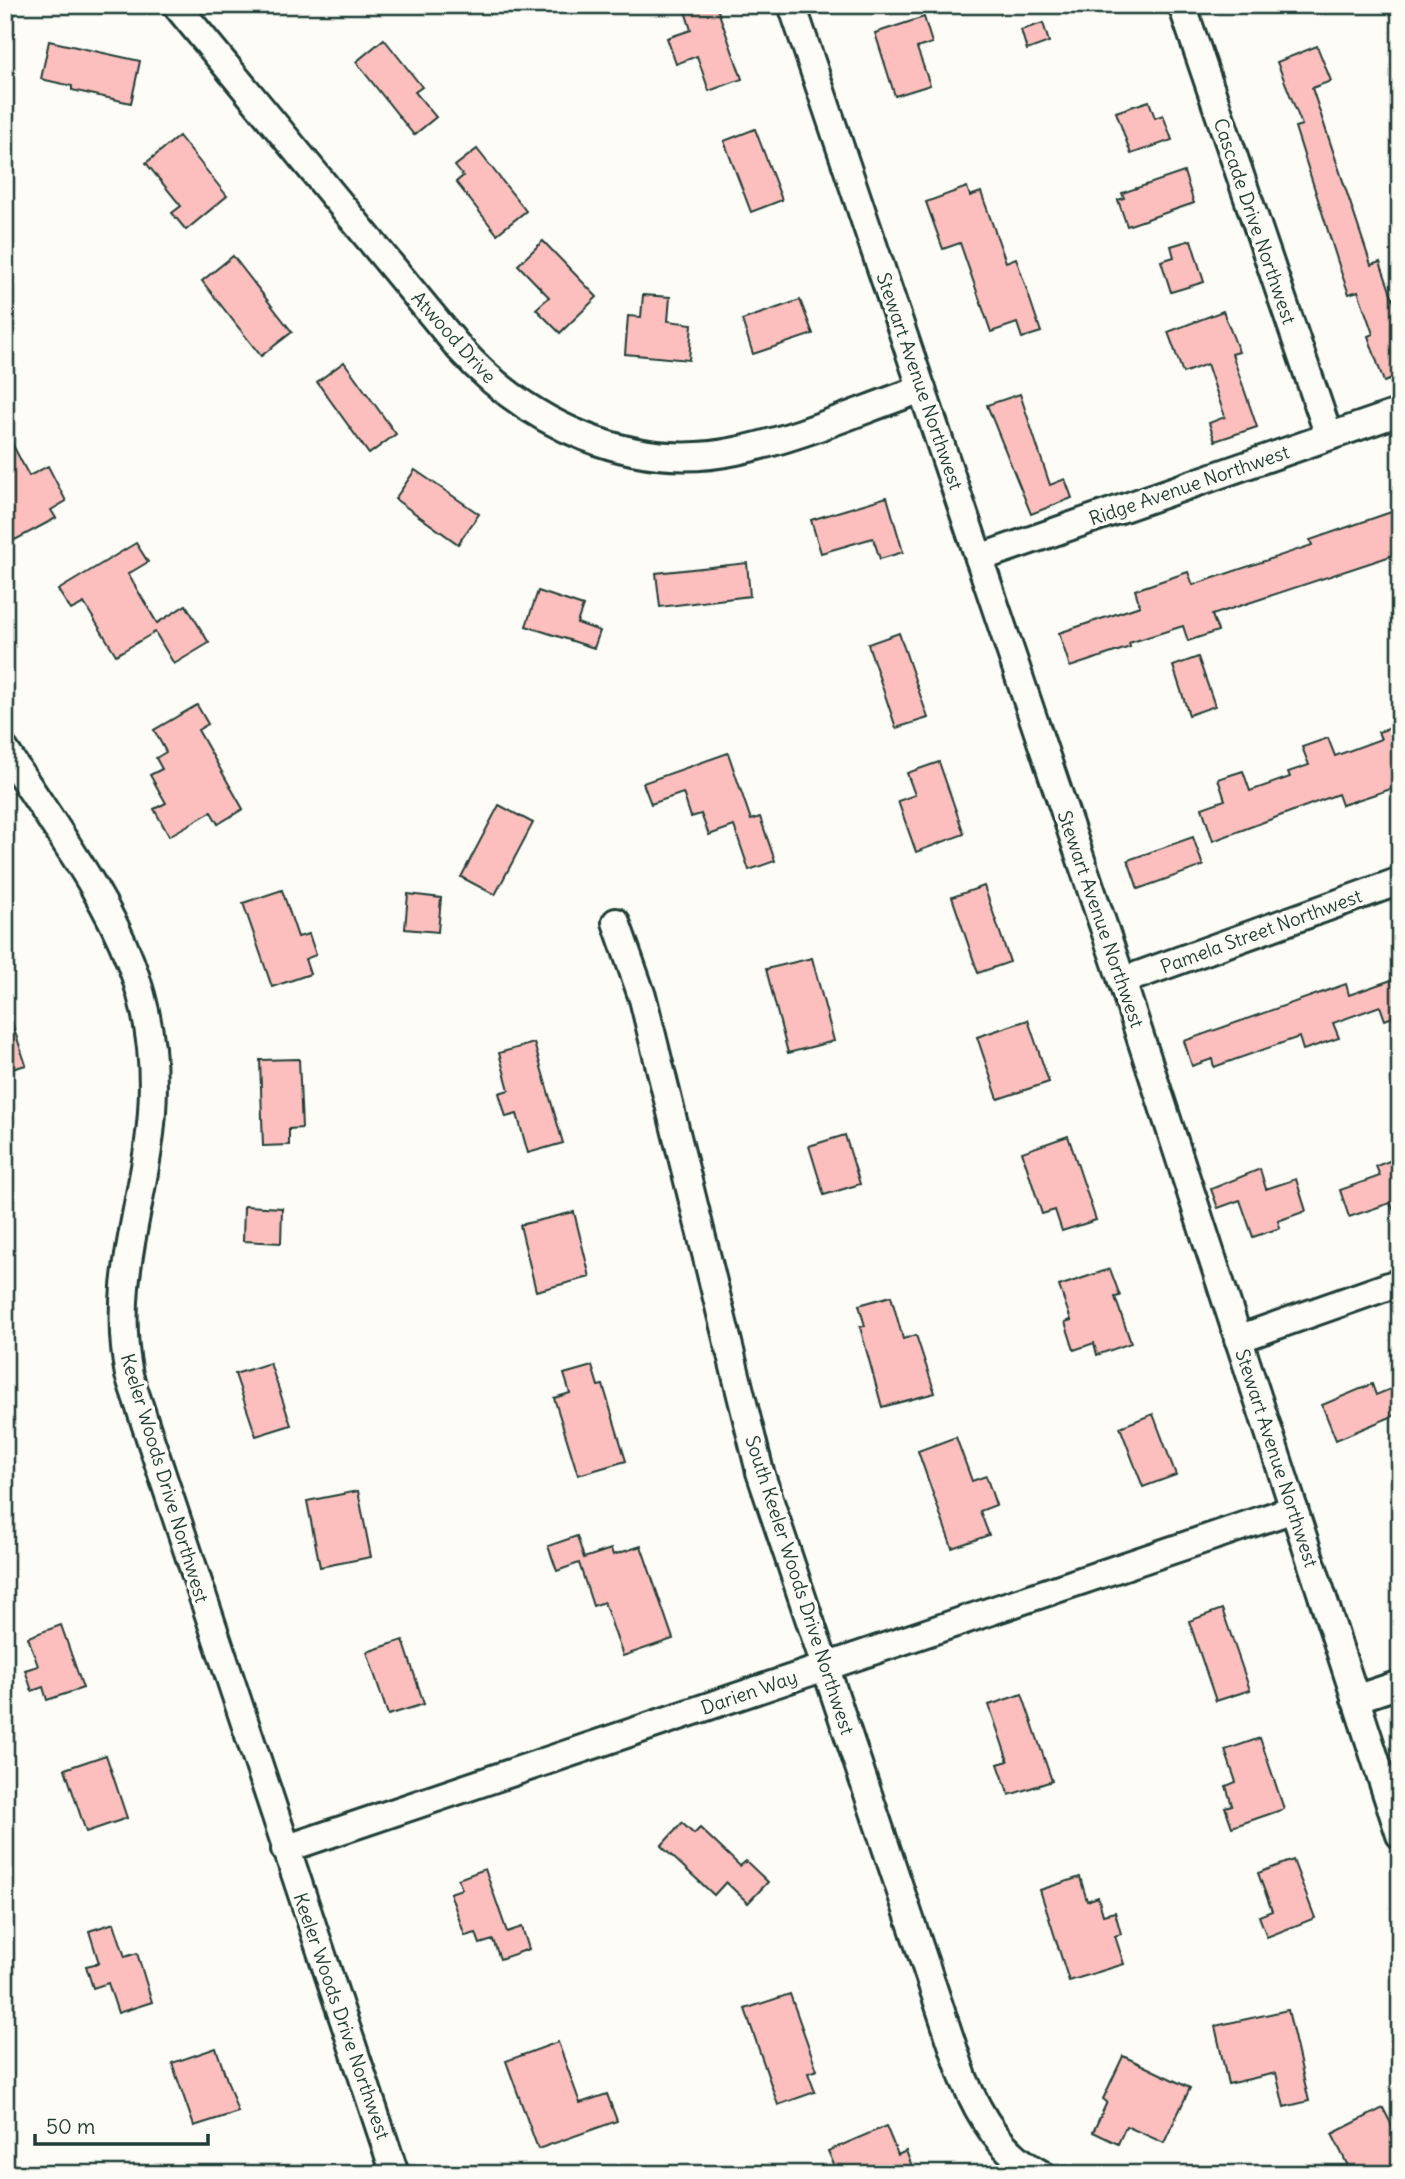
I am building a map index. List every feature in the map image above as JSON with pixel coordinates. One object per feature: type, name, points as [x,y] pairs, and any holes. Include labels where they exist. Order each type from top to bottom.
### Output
[{"type":"street","name":"Atwood Drive","points":[[176,5],[460,349],[492,380],[549,422],[575,434],[633,451],[704,455],[764,444],[922,389]]},
{"type":"street","name":"Stewart Avenue Northwest","points":[[792,5],[1122,981],[1400,1835]]},
{"type":"street","name":"Cascade Drive Northwest","points":[[1182,5],[1329,436]]},
{"type":"street","name":"Ridge Avenue Northwest","points":[[979,558],[1400,412]]},
{"type":"street","name":"Keeler Woods Drive Northwest","points":[[5,750],[105,906],[128,949],[143,992],[153,1048],[152,1116],[124,1285],[122,1340],[140,1411],[395,2174]]},
{"type":"street","name":"Pamela Street Northwest","points":[[1122,981],[1400,881]]},
{"type":"street","name":"South Keeler Woods Drive Northwest","points":[[616,922],[643,999],[760,1472],[825,1667],[968,2088],[978,2111],[998,2140],[1018,2160],[1041,2174]]},
{"type":"street","points":[[1238,1339],[1400,1282]]},
{"type":"street","name":"Darien Way","points":[[285,1849],[1294,1509]]},
{"type":"street","points":[[1355,1699],[1400,1684]]},
{"type":"building","points":[[701,5],[716,5],[742,79],[709,91],[697,56],[676,64],[667,38],[691,30],[685,11]]},
{"type":"building","points":[[924,17],[932,43],[917,48],[930,85],[895,96],[875,33]]},
{"type":"building","points":[[1043,23],[1049,42],[1027,50],[1021,30]]},
{"type":"building","points":[[384,39],[422,87],[415,92],[436,117],[414,135],[356,62]]},
{"type":"building","points":[[49,41],[140,61],[131,103],[72,90],[72,86],[41,79]]},
{"type":"building","points":[[1317,46],[1331,81],[1312,88],[1371,265],[1380,262],[1400,320],[1400,376],[1384,382],[1368,336],[1373,334],[1358,291],[1349,294],[1342,275],[1295,127],[1302,125],[1277,62]]},
{"type":"building","points":[[1149,101],[1155,118],[1163,115],[1172,140],[1131,154],[1116,112]]},
{"type":"building","points":[[755,129],[782,200],[751,212],[724,141]]},
{"type":"building","points":[[179,136],[227,196],[186,230],[172,213],[181,206],[146,163]]},
{"type":"building","points":[[477,149],[526,211],[497,234],[456,182],[463,176],[455,166]]},
{"type":"building","points":[[1184,172],[1194,203],[1127,226],[1118,200],[1124,198],[1122,193]]},
{"type":"building","points":[[967,187],[970,196],[981,192],[1006,262],[1016,258],[1041,332],[1022,338],[1017,323],[991,332],[960,243],[943,249],[926,202]]},
{"type":"building","points":[[1191,240],[1204,282],[1171,292],[1161,261],[1174,257],[1171,246]]},
{"type":"building","points":[[543,241],[597,297],[560,333],[536,309],[549,297],[518,265]]},
{"type":"building","points":[[233,256],[292,332],[261,356],[202,281]]},
{"type":"building","points":[[643,295],[670,297],[668,321],[692,324],[689,360],[625,354],[628,316],[641,317]]},
{"type":"building","points":[[800,300],[813,334],[753,354],[742,320]]},
{"type":"building","points":[[1223,311],[1239,352],[1232,354],[1257,427],[1215,441],[1209,423],[1225,417],[1207,364],[1183,373],[1168,332]]},
{"type":"building","points":[[344,362],[396,434],[369,454],[317,382]]},
{"type":"building","points":[[1020,394],[1050,485],[1065,479],[1072,498],[1031,514],[987,405]]},
{"type":"building","points":[[5,430],[29,476],[48,466],[66,501],[51,510],[56,518],[15,540],[5,523]]},
{"type":"building","points":[[415,470],[479,514],[458,544],[395,499]]},
{"type":"building","points":[[887,497],[903,552],[880,559],[873,538],[821,553],[811,520]]},
{"type":"building","points":[[1400,509],[1400,553],[1212,615],[1218,631],[1188,641],[1183,626],[1129,643],[1130,647],[1070,667],[1059,633],[1140,606],[1135,590],[1188,572],[1193,585],[1312,545],[1310,540]]},
{"type":"building","points":[[136,543],[148,562],[128,574],[157,623],[186,605],[209,643],[174,664],[155,632],[116,655],[84,603],[71,610],[58,590]]},
{"type":"building","points":[[747,563],[750,596],[660,607],[656,573]]},
{"type":"building","points":[[538,591],[583,606],[577,623],[600,631],[594,648],[526,626]]},
{"type":"building","points":[[899,633],[928,718],[896,728],[868,644]]},
{"type":"building","points":[[1198,657],[1215,706],[1189,715],[1173,666]]},
{"type":"building","points":[[197,705],[208,724],[198,730],[243,809],[218,824],[211,812],[169,836],[154,809],[166,803],[150,775],[162,769],[156,758],[166,752],[154,730]]},
{"type":"building","points":[[1400,725],[1400,786],[1342,805],[1338,794],[1213,841],[1202,808],[1225,800],[1218,779],[1243,771],[1250,791],[1290,777],[1288,772],[1309,765],[1302,747],[1328,738],[1335,756],[1381,739],[1378,732]]},
{"type":"building","points":[[728,753],[751,820],[760,817],[775,861],[749,870],[734,826],[709,835],[701,814],[691,817],[683,793],[651,804],[643,783]]},
{"type":"building","points":[[939,762],[964,834],[916,852],[898,801],[915,795],[907,773]]},
{"type":"building","points":[[499,805],[533,823],[495,895],[461,877]]},
{"type":"building","points":[[1193,837],[1203,866],[1138,889],[1128,860]]},
{"type":"building","points":[[984,886],[1010,962],[978,973],[952,897]]},
{"type":"building","points":[[282,890],[298,937],[309,934],[316,955],[305,959],[310,974],[272,987],[243,903]]},
{"type":"building","points":[[408,894],[441,898],[438,932],[405,929]]},
{"type":"building","points":[[812,958],[834,1041],[788,1053],[766,969]]},
{"type":"building","points":[[1400,977],[1400,1014],[1385,1020],[1380,1006],[1333,1023],[1339,1038],[1303,1050],[1299,1037],[1214,1067],[1212,1059],[1192,1066],[1184,1041],[1346,984],[1349,995]]},
{"type":"building","points":[[5,1014],[9,1014],[26,1065],[5,1071]]},
{"type":"building","points":[[1028,1020],[1049,1082],[998,1099],[977,1037]]},
{"type":"building","points":[[534,1043],[563,1143],[528,1153],[517,1114],[506,1117],[499,1093],[509,1090],[499,1053]]},
{"type":"building","points":[[299,1059],[302,1128],[289,1129],[289,1145],[263,1146],[260,1060]]},
{"type":"building","points":[[845,1135],[860,1184],[824,1195],[809,1146]]},
{"type":"building","points":[[1068,1136],[1096,1220],[1062,1231],[1055,1210],[1042,1214],[1022,1152]]},
{"type":"building","points":[[1400,1157],[1400,1223],[1390,1203],[1349,1217],[1340,1190],[1380,1176],[1376,1166]]},
{"type":"building","points":[[1260,1169],[1266,1189],[1296,1179],[1306,1211],[1278,1221],[1280,1228],[1253,1237],[1240,1200],[1218,1208],[1211,1189]]},
{"type":"building","points":[[244,1206],[282,1208],[281,1243],[243,1241]]},
{"type":"building","points":[[574,1212],[590,1277],[536,1291],[520,1225]]},
{"type":"building","points":[[1110,1269],[1120,1296],[1115,1297],[1131,1343],[1097,1355],[1094,1343],[1074,1350],[1065,1322],[1071,1320],[1059,1286]]},
{"type":"building","points":[[891,1296],[903,1339],[916,1335],[935,1393],[882,1407],[860,1327],[865,1326],[859,1305]]},
{"type":"building","points":[[270,1363],[291,1425],[256,1436],[235,1374]]},
{"type":"building","points":[[592,1366],[598,1386],[603,1385],[626,1461],[578,1475],[554,1398],[570,1393],[564,1374]]},
{"type":"building","points":[[1372,1384],[1376,1395],[1400,1385],[1400,1413],[1336,1440],[1322,1405]]},
{"type":"building","points":[[1153,1414],[1176,1475],[1143,1487],[1120,1427]]},
{"type":"building","points":[[956,1437],[972,1481],[986,1476],[996,1505],[980,1511],[989,1535],[952,1548],[918,1451]]},
{"type":"building","points":[[358,1491],[371,1557],[320,1567],[307,1501]]},
{"type":"building","points":[[577,1536],[584,1558],[611,1549],[613,1555],[641,1546],[673,1639],[623,1656],[604,1602],[593,1606],[579,1563],[557,1571],[548,1546]]},
{"type":"building","points":[[1222,1609],[1250,1690],[1216,1701],[1189,1621]]},
{"type":"building","points":[[61,1625],[83,1688],[47,1700],[43,1687],[32,1691],[25,1670],[38,1666],[28,1637]]},
{"type":"building","points":[[403,1640],[424,1704],[388,1715],[367,1652]]},
{"type":"building","points":[[1022,1694],[1052,1781],[1009,1795],[998,1764],[1008,1761],[989,1705]]},
{"type":"building","points":[[1260,1738],[1284,1809],[1232,1827],[1225,1807],[1232,1805],[1226,1786],[1236,1782],[1225,1750]]},
{"type":"building","points":[[106,1755],[127,1818],[86,1832],[65,1769]]},
{"type":"building","points":[[682,1823],[694,1834],[700,1828],[740,1866],[746,1861],[768,1882],[748,1903],[726,1882],[714,1895],[661,1846]]},
{"type":"building","points":[[1293,1860],[1315,1918],[1267,1937],[1259,1916],[1272,1911],[1258,1873]]},
{"type":"building","points":[[485,1869],[507,1932],[522,1927],[529,1949],[500,1959],[493,1940],[480,1944],[476,1933],[465,1936],[450,1893],[462,1889],[458,1879]]},
{"type":"building","points":[[1080,1877],[1087,1901],[1098,1897],[1103,1915],[1115,1912],[1121,1934],[1115,1936],[1124,1964],[1069,1981],[1040,1890]]},
{"type":"building","points":[[114,1923],[125,1957],[137,1953],[152,2002],[118,2013],[108,1983],[93,1988],[86,1966],[99,1963],[89,1931]]},
{"type":"building","points":[[790,1994],[817,2070],[808,2073],[815,2092],[778,2105],[745,2009]]},
{"type":"building","points":[[1288,2010],[1309,2101],[1284,2107],[1276,2073],[1228,2084],[1215,2026]]},
{"type":"building","points":[[558,2042],[580,2103],[607,2094],[617,2121],[538,2149],[506,2061]]},
{"type":"building","points":[[216,2048],[238,2112],[194,2126],[172,2063]]},
{"type":"building","points":[[1123,2056],[1190,2088],[1164,2143],[1126,2126],[1118,2144],[1093,2132],[1107,2102],[1103,2099]]},
{"type":"building","points":[[1383,2108],[1400,2141],[1400,2174],[1352,2174],[1332,2134]]},
{"type":"building","points":[[886,2126],[898,2155],[906,2151],[915,2174],[838,2174],[828,2151]]}]
